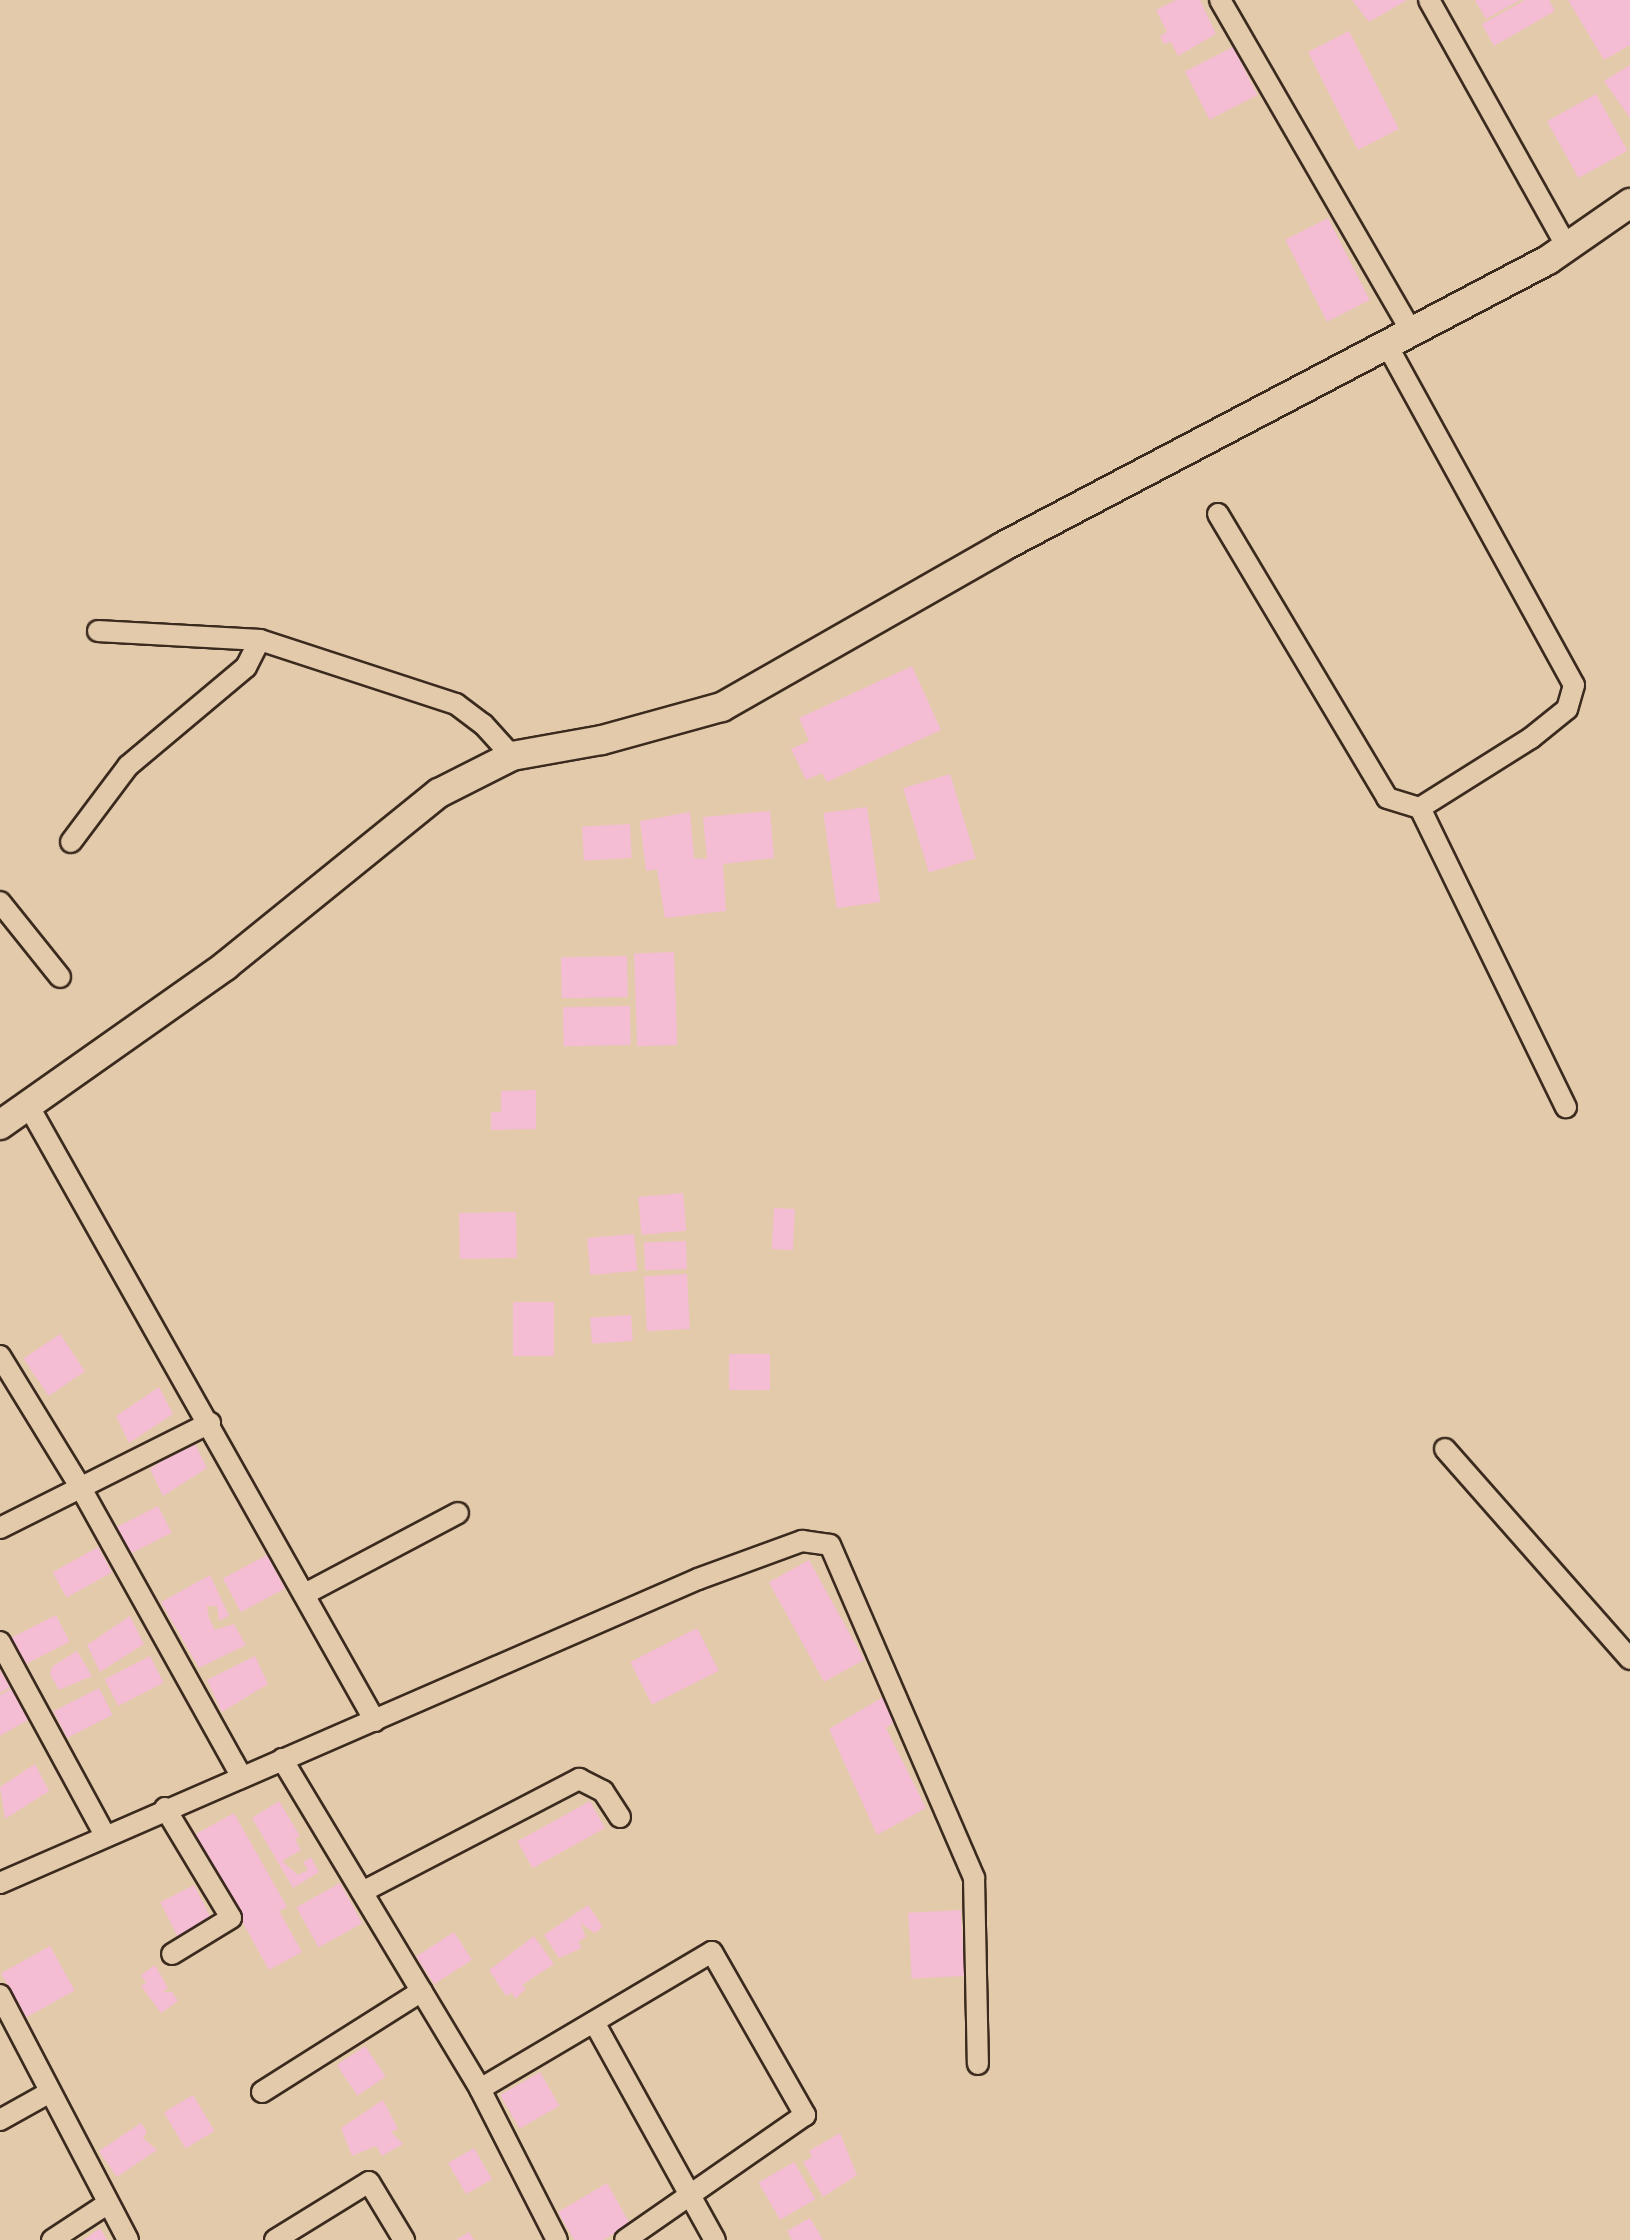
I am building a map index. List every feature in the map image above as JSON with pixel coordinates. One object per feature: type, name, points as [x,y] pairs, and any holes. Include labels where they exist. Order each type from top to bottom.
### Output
[{"type":"street","points":[[1220,0],[1412,332]]},
{"type":"street","points":[[1429,0],[1567,247]]},
{"type":"street","points":[[0,1125],[225,966],[439,793],[512,756],[602,740],[722,707],[1002,547],[1567,247],[1630,203]]},
{"type":"street","points":[[1387,345],[1574,685],[1567,709],[1531,738],[1420,808]]},
{"type":"street","points":[[1218,514],[1387,798],[1420,808],[1566,1107]]},
{"type":"street","points":[[98,631],[260,640],[456,704],[483,724],[512,756]]},
{"type":"street","points":[[71,842],[128,766],[246,667],[260,640]]},
{"type":"street","points":[[0,902],[60,977]]},
{"type":"street","points":[[28,1105],[210,1423],[375,1721]]},
{"type":"street","points":[[0,1356],[82,1490],[241,1776]]},
{"type":"street","points":[[0,1528],[82,1490],[210,1423]]},
{"type":"street","points":[[1445,1449],[1630,1659]]},
{"type":"street","points":[[305,1594],[458,1513]]},
{"type":"street","points":[[0,1883],[165,1808],[532,1655],[768,1552],[802,1541],[830,1545],[974,1878],[978,2064]]},
{"type":"street","points":[[0,1642],[105,1835]]},
{"type":"street","points":[[282,1759],[480,2089],[557,2240]]},
{"type":"street","points":[[362,1892],[579,1779],[603,1791],[620,1817]]},
{"type":"street","points":[[165,1808],[231,1918],[172,1954]]},
{"type":"street","points":[[480,2089],[712,1952],[805,2115],[625,2240]]},
{"type":"street","points":[[262,2092],[422,1991]]},
{"type":"street","points":[[0,1995],[128,2240]]},
{"type":"street","points":[[594,2022],[715,2240]]},
{"type":"street","points":[[0,2120],[50,2092]]},
{"type":"street","points":[[275,2240],[369,2182],[404,2240]]},
{"type":"street","points":[[52,2240],[107,2204]]},
{"type":"building","points":[[1176,0],[1200,0],[1216,34],[1178,56],[1171,42],[1164,44],[1160,36],[1167,32],[1156,10]]},
{"type":"building","points":[[1352,0],[1407,0],[1369,22]]},
{"type":"building","points":[[1475,0],[1520,0],[1486,19]]},
{"type":"building","points":[[1525,0],[1549,0],[1555,11],[1494,46],[1482,24]]},
{"type":"building","points":[[1568,0],[1630,0],[1630,45],[1604,60]]},
{"type":"building","points":[[1349,31],[1399,129],[1358,150],[1308,52]]},
{"type":"building","points":[[1233,47],[1258,95],[1209,120],[1185,72]]},
{"type":"building","points":[[1630,65],[1630,118],[1604,81]]},
{"type":"building","points":[[1596,94],[1628,151],[1579,178],[1547,121]]},
{"type":"building","points":[[1328,218],[1370,300],[1327,322],[1285,240]]},
{"type":"building","points":[[912,666],[941,730],[827,782],[822,773],[806,780],[791,749],[809,741],[799,718]]},
{"type":"building","points":[[950,774],[976,858],[929,872],[903,788]]},
{"type":"building","points":[[867,807],[880,902],[837,908],[823,813]]},
{"type":"building","points":[[770,811],[774,858],[723,864],[726,911],[665,918],[657,869],[646,871],[640,821],[690,812],[694,858],[707,859],[703,817]]},
{"type":"building","points":[[630,824],[632,858],[584,860],[582,827]]},
{"type":"building","points":[[674,952],[677,1045],[637,1046],[634,953]]},
{"type":"building","points":[[627,956],[628,997],[562,998],[561,957]]},
{"type":"building","points":[[630,1006],[631,1045],[564,1046],[563,1007]]},
{"type":"building","points":[[536,1090],[536,1129],[491,1130],[491,1112],[501,1112],[501,1091]]},
{"type":"building","points":[[683,1193],[686,1231],[641,1235],[638,1197]]},
{"type":"building","points":[[774,1208],[795,1209],[793,1250],[772,1249]]},
{"type":"building","points":[[516,1212],[517,1258],[460,1259],[459,1213]]},
{"type":"building","points":[[634,1234],[637,1271],[590,1275],[587,1238]]},
{"type":"building","points":[[686,1241],[687,1269],[645,1270],[644,1242]]},
{"type":"building","points":[[687,1274],[690,1329],[647,1331],[644,1276]]},
{"type":"building","points":[[513,1302],[554,1302],[554,1356],[513,1356]]},
{"type":"building","points":[[631,1315],[633,1341],[592,1344],[590,1318]]},
{"type":"building","points":[[60,1334],[85,1371],[49,1396],[24,1359]]},
{"type":"building","points":[[729,1354],[770,1354],[770,1390],[729,1390]]},
{"type":"building","points":[[159,1387],[173,1414],[129,1443],[116,1416]]},
{"type":"building","points":[[193,1440],[207,1468],[163,1496],[150,1469]]},
{"type":"building","points":[[158,1506],[172,1533],[126,1556],[113,1529]]},
{"type":"building","points":[[98,1547],[112,1572],[67,1598],[53,1572]]},
{"type":"building","points":[[267,1555],[285,1589],[241,1612],[223,1578]]},
{"type":"building","points":[[809,1560],[864,1660],[824,1682],[769,1582]]},
{"type":"building","points":[[210,1575],[229,1616],[219,1621],[217,1606],[207,1606],[215,1630],[234,1624],[246,1645],[199,1668],[161,1602]]},
{"type":"building","points":[[56,1615],[70,1642],[24,1665],[11,1638]]},
{"type":"building","points":[[130,1616],[144,1644],[100,1672],[87,1645]]},
{"type":"building","points":[[697,1628],[719,1671],[652,1705],[630,1662]]},
{"type":"building","points":[[77,1651],[92,1676],[59,1690],[50,1674],[53,1666]]},
{"type":"building","points":[[150,1656],[164,1683],[118,1706],[105,1679]]},
{"type":"building","points":[[255,1656],[268,1684],[222,1712],[207,1680]]},
{"type":"building","points":[[0,1670],[10,1687],[0,1693]]},
{"type":"building","points":[[99,1688],[113,1715],[67,1738],[54,1711]]},
{"type":"building","points":[[11,1689],[28,1720],[0,1736],[0,1695]]},
{"type":"building","points":[[883,1697],[894,1722],[886,1728],[926,1808],[877,1835],[829,1729]]},
{"type":"building","points":[[35,1764],[49,1791],[5,1819],[0,1787]]},
{"type":"building","points":[[279,1801],[300,1836],[295,1839],[301,1850],[282,1861],[298,1875],[308,1870],[303,1862],[311,1857],[319,1872],[293,1888],[252,1818]]},
{"type":"building","points":[[590,1801],[605,1828],[532,1868],[517,1841]]},
{"type":"building","points":[[234,1813],[287,1907],[279,1911],[302,1952],[269,1970],[194,1835]]},
{"type":"building","points":[[340,1883],[362,1923],[319,1947],[296,1907]]},
{"type":"building","points":[[194,1885],[213,1922],[179,1940],[160,1902]]},
{"type":"building","points":[[588,1905],[603,1927],[595,1933],[580,1923],[586,1937],[578,1942],[582,1948],[559,1958],[544,1935]]},
{"type":"building","points":[[961,1910],[964,1976],[912,1979],[908,1913]]},
{"type":"building","points":[[454,1932],[472,1960],[434,1984],[416,1957]]},
{"type":"building","points":[[534,1936],[554,1964],[522,1985],[526,1989],[515,1999],[512,1993],[506,1996],[489,1970]]},
{"type":"building","points":[[50,1946],[75,1991],[26,2018],[1,1973]]},
{"type":"building","points":[[155,1965],[168,1988],[163,1992],[172,1992],[178,2001],[161,2013],[141,1986],[146,1983],[141,1975]]},
{"type":"building","points":[[365,2046],[386,2077],[358,2096],[337,2065]]},
{"type":"building","points":[[540,2072],[560,2106],[520,2129],[500,2095]]},
{"type":"building","points":[[193,2095],[215,2131],[185,2149],[164,2113]]},
{"type":"building","points":[[383,2100],[398,2129],[391,2132],[403,2144],[382,2156],[376,2146],[352,2156],[341,2128]]},
{"type":"building","points":[[141,2123],[147,2132],[143,2138],[157,2150],[117,2177],[99,2151]]},
{"type":"building","points":[[840,2133],[857,2175],[823,2197],[803,2162],[812,2157],[809,2151]]},
{"type":"building","points":[[474,2148],[492,2179],[466,2194],[448,2163]]},
{"type":"building","points":[[794,2162],[816,2199],[780,2220],[758,2182]]},
{"type":"building","points":[[607,2183],[630,2224],[603,2240],[574,2240],[558,2212]]},
{"type":"building","points":[[810,2218],[823,2240],[792,2240],[787,2231]]},
{"type":"building","points":[[100,2228],[107,2240],[83,2240]]},
{"type":"building","points":[[469,2232],[474,2240],[456,2240]]}]
